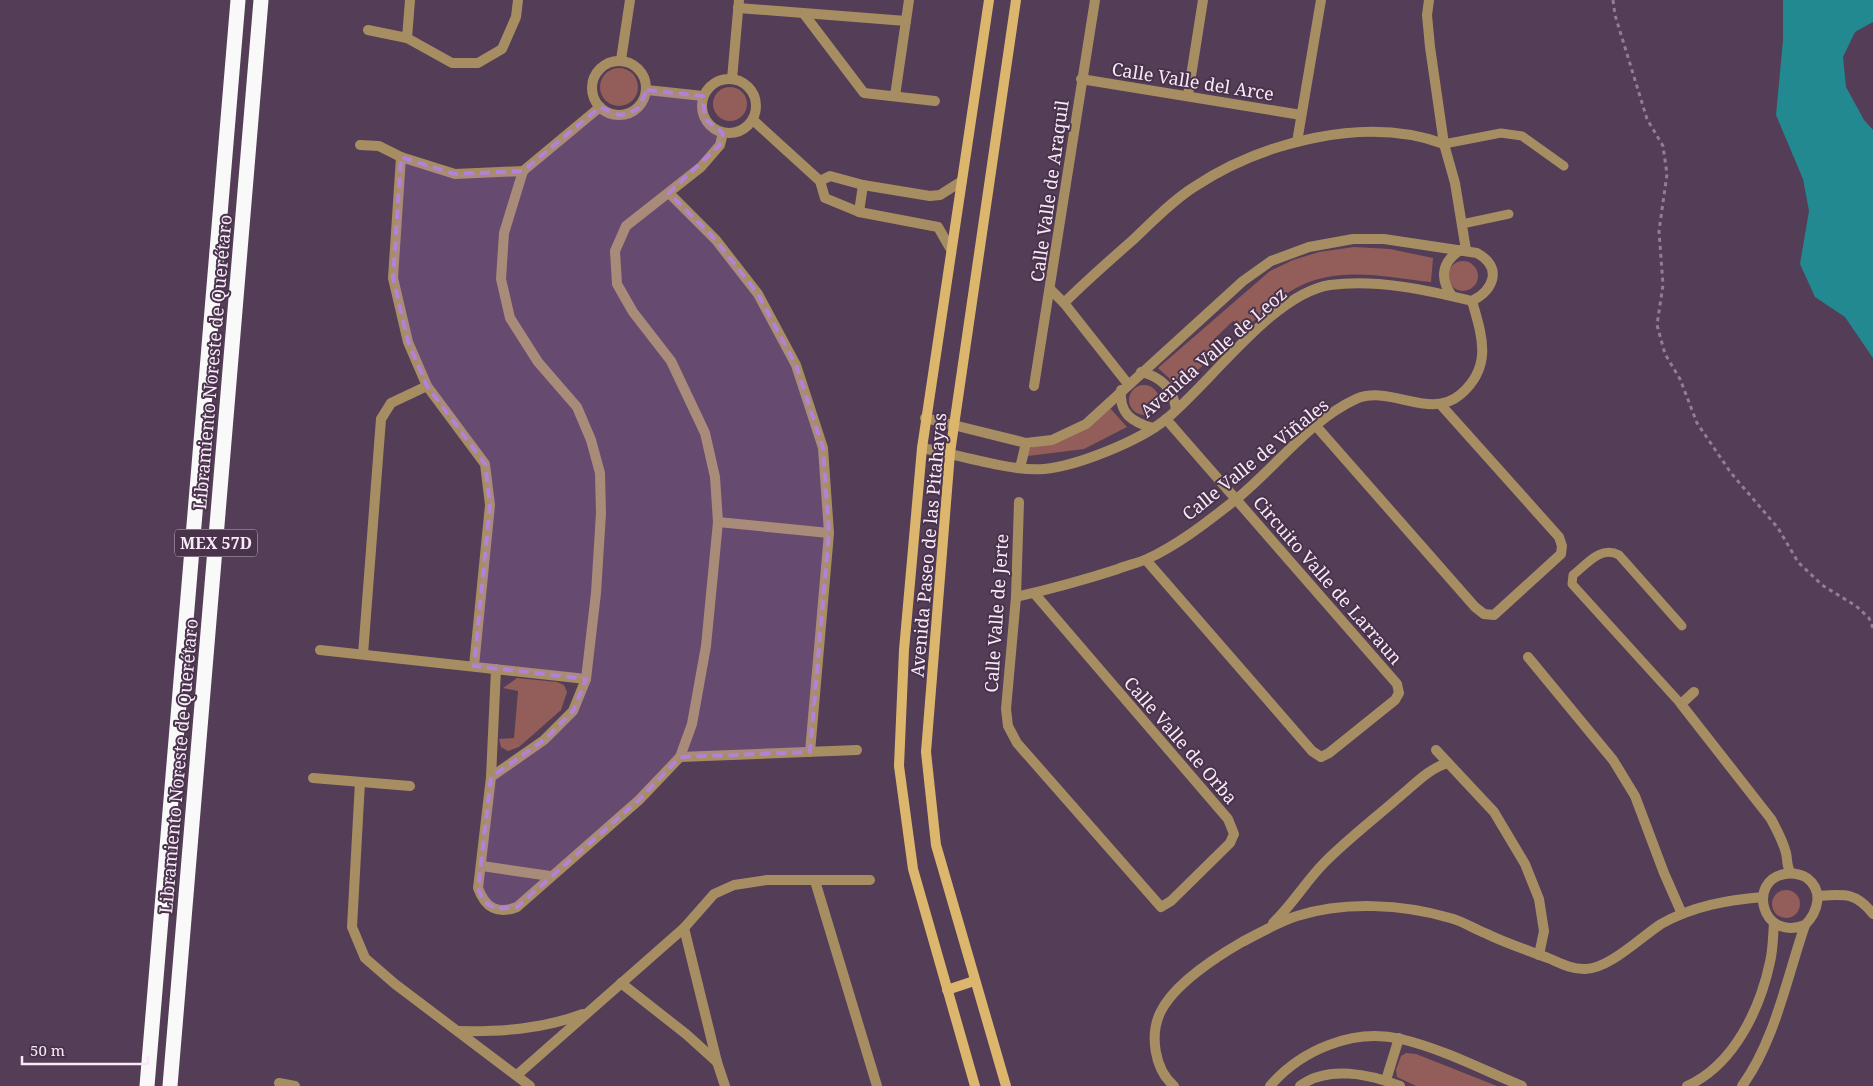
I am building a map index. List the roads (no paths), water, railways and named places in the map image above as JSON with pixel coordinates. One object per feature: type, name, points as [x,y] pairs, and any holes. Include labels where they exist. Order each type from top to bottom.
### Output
[{"type":"highway","name":"Libramiento Noreste de Querétaro","points":[[147,1086],[238,0]]},
{"type":"highway","name":"Libramiento Noreste de Querétaro","points":[[170,1086],[261,0]]},
{"type":"street","points":[[407,38],[410,0]]},
{"type":"street","points":[[368,30],[407,38],[452,63],[478,63],[502,49],[516,17],[518,0]]},
{"type":"street","points":[[621,60],[630,0]]},
{"type":"street","points":[[895,96],[909,0]]},
{"type":"street","name":"Avenida Paseo de las Pitahayas","points":[[975,1086],[946,990],[913,869],[899,766],[904,650],[925,418],[989,0]]},
{"type":"street","name":"Avenida Paseo de las Pitahayas","points":[[1006,1086],[936,845],[926,752],[950,453],[1016,0]]},
{"type":"street","name":"Calle Valle de Araquil","points":[[1034,386],[1051,290],[1081,79],[1095,0]]},
{"type":"street","points":[[1188,95],[1203,0]]},
{"type":"street","points":[[1297,142],[1300,115],[1321,0]]},
{"type":"street","points":[[1429,0],[1427,15],[1430,47],[1444,144],[1462,224],[1463,250]]},
{"type":"street","points":[[732,79],[739,4],[804,14],[906,21]]},
{"type":"street","points":[[804,14],[864,93],[935,101]]},
{"type":"street","points":[[621,60],[632,63],[640,70],[645,79],[647,90],[641,104],[630,113],[614,114],[600,107],[593,92],[594,76],[601,67],[610,62],[621,60]]},
{"type":"street","points":[[732,79],[747,84],[753,92],[756,101],[756,111],[753,120],[745,129],[734,133],[723,133],[712,128],[705,119],[701,108],[703,96],[710,86],[718,80],[732,79]]},
{"type":"street","name":"Calle Valle del Arce","points":[[1081,79],[1188,95],[1300,115]]},
{"type":"street","points":[[647,90],[703,96]]},
{"type":"street","points":[[491,777],[544,740],[573,711],[586,679],[596,593],[601,513],[600,473],[591,440],[577,407],[538,362],[510,318],[501,279],[504,233],[523,171],[600,107]]},
{"type":"street","points":[[753,120],[820,181],[825,198],[859,212],[938,227],[950,248]]},
{"type":"street","points":[[1064,303],[1192,188],[1220,170],[1254,155],[1297,142],[1354,132],[1393,133],[1428,138],[1444,144]]},
{"type":"street","points":[[496,669],[491,777],[478,888],[483,901],[496,909],[507,911],[517,907],[550,876],[639,800],[680,757],[692,724],[706,646],[718,522],[715,477],[705,433],[671,361],[633,312],[617,284],[615,251],[626,226],[701,166],[720,145],[723,133]]},
{"type":"street","points":[[360,144],[379,146],[401,157],[455,174],[523,171]]},
{"type":"street","points":[[401,157],[393,278],[408,342],[427,386],[485,464],[490,505],[474,666]]},
{"type":"street","points":[[820,181],[830,176],[863,185],[930,196],[940,195],[962,181]]},
{"type":"street","points":[[859,212],[863,185]]},
{"type":"street","points":[[669,193],[716,240],[758,294],[796,365],[823,448],[830,533],[810,752]]},
{"type":"street","name":"Avenida Valle de Leoz","points":[[925,418],[1026,443],[1052,440],[1069,434],[1092,419],[1124,387],[1244,281],[1270,261],[1309,248],[1353,239],[1384,239],[1463,250]]},
{"type":"street","points":[[1316,426],[1475,607],[1484,614],[1494,616],[1561,554],[1560,538],[1441,405],[1460,396],[1476,379],[1483,362],[1482,342],[1472,301],[1488,290],[1492,282],[1493,273],[1485,258],[1463,250],[1451,256],[1445,266],[1443,277],[1446,287],[1452,296]]},
{"type":"street","name":"Avenida Valle de Leoz","points":[[922,448],[1020,468],[1044,469],[1066,466],[1126,442],[1166,419],[1227,356],[1275,314],[1295,299],[1313,290],[1329,286],[1377,285],[1452,296],[1472,301]]},
{"type":"street","points":[[1051,290],[1064,303],[1124,387],[1120,401],[1124,411],[1130,419],[1153,428]]},
{"type":"street","points":[[1141,372],[1162,380],[1174,398],[1176,410]]},
{"type":"street","points":[[363,654],[381,419],[391,403],[427,386]]},
{"type":"street","name":"Calle Valle de Viñales","points":[[1016,597],[1089,580],[1146,560],[1176,543],[1235,500],[1316,426],[1355,400],[1369,395],[1441,405]]},
{"type":"street","name":"Circuito Valle de Larraun","points":[[1146,560],[1312,751],[1320,757],[1330,754],[1395,700],[1399,693],[1397,684],[1166,419]]},
{"type":"street","points":[[1020,468],[1026,443]]},
{"type":"street","name":"Calle Valle de Jerte","points":[[1008,726],[1006,709],[1016,597],[1019,502]]},
{"type":"street","points":[[718,522],[830,533]]},
{"type":"street","name":"Calle Valle de Orba","points":[[1008,726],[1017,743],[1161,907],[1171,901],[1230,843],[1234,834],[1228,819],[1034,593]]},
{"type":"street","points":[[320,650],[586,679]]},
{"type":"street","points":[[1528,657],[1613,760],[1635,796],[1664,873],[1682,914]]},
{"type":"street","points":[[1694,692],[1681,704],[1771,819],[1781,837],[1786,854],[1787,868],[1791,873]]},
{"type":"street","points":[[680,757],[857,750]]},
{"type":"street","points":[[1436,750],[1494,812],[1524,864],[1539,899],[1544,930],[1539,955]]},
{"type":"street","points":[[1268,928],[1291,905],[1301,889],[1325,862],[1417,782],[1439,766],[1448,763]]},
{"type":"street","points":[[313,778],[410,786]]},
{"type":"street","points":[[360,782],[352,927],[365,958],[530,1086]]},
{"type":"street","points":[[482,866],[550,876]]},
{"type":"street","points":[[1791,873],[1806,878],[1812,884],[1818,896],[1817,909],[1812,918],[1805,924],[1795,928],[1784,928],[1774,924],[1767,916],[1763,907],[1766,887],[1781,874],[1791,873]]},
{"type":"street","points":[[517,1075],[684,928],[714,894],[734,885],[767,880],[870,880]]},
{"type":"street","points":[[815,881],[877,1086]]},
{"type":"street","points":[[1818,896],[1846,895],[1858,898],[1873,914]]},
{"type":"street","points":[[1174,1086],[1160,1065],[1154,1034],[1161,1012],[1176,990],[1200,970],[1235,946],[1268,928],[1297,916],[1322,910],[1374,906],[1423,911],[1452,918],[1509,944],[1569,967],[1585,970],[1599,966],[1662,924],[1682,914],[1708,905],[1763,897]]},
{"type":"street","points":[[1687,1086],[1700,1083],[1733,1046],[1749,1023],[1761,995],[1771,960],[1774,924]]},
{"type":"street","points":[[1742,1086],[1760,1053],[1781,1000],[1805,924]]},
{"type":"street","points":[[684,928],[717,1062],[725,1086]]},
{"type":"street","points":[[946,990],[974,980]]},
{"type":"street","points":[[621,984],[686,1034],[717,1062]]},
{"type":"street","points":[[458,1031],[500,1032],[546,1026],[589,1012]]},
{"type":"street","points":[[1270,1086],[1295,1062],[1337,1042],[1370,1036],[1399,1038],[1420,1044],[1522,1086]]},
{"type":"street","points":[[1386,1080],[1399,1038]]},
{"type":"street","points":[[1300,1086],[1311,1078],[1327,1073],[1349,1074],[1386,1080],[1400,1086]]},
{"type":"street","points":[[279,1083],[295,1086]]},
{"type":"lane","points":[[1444,144],[1501,133],[1522,136],[1564,166]]},
{"type":"lane","points":[[1462,224],[1509,214]]},
{"type":"lane","points":[[1681,704],[1572,584],[1573,575],[1603,551],[1612,551],[1619,554],[1682,626]]}]
